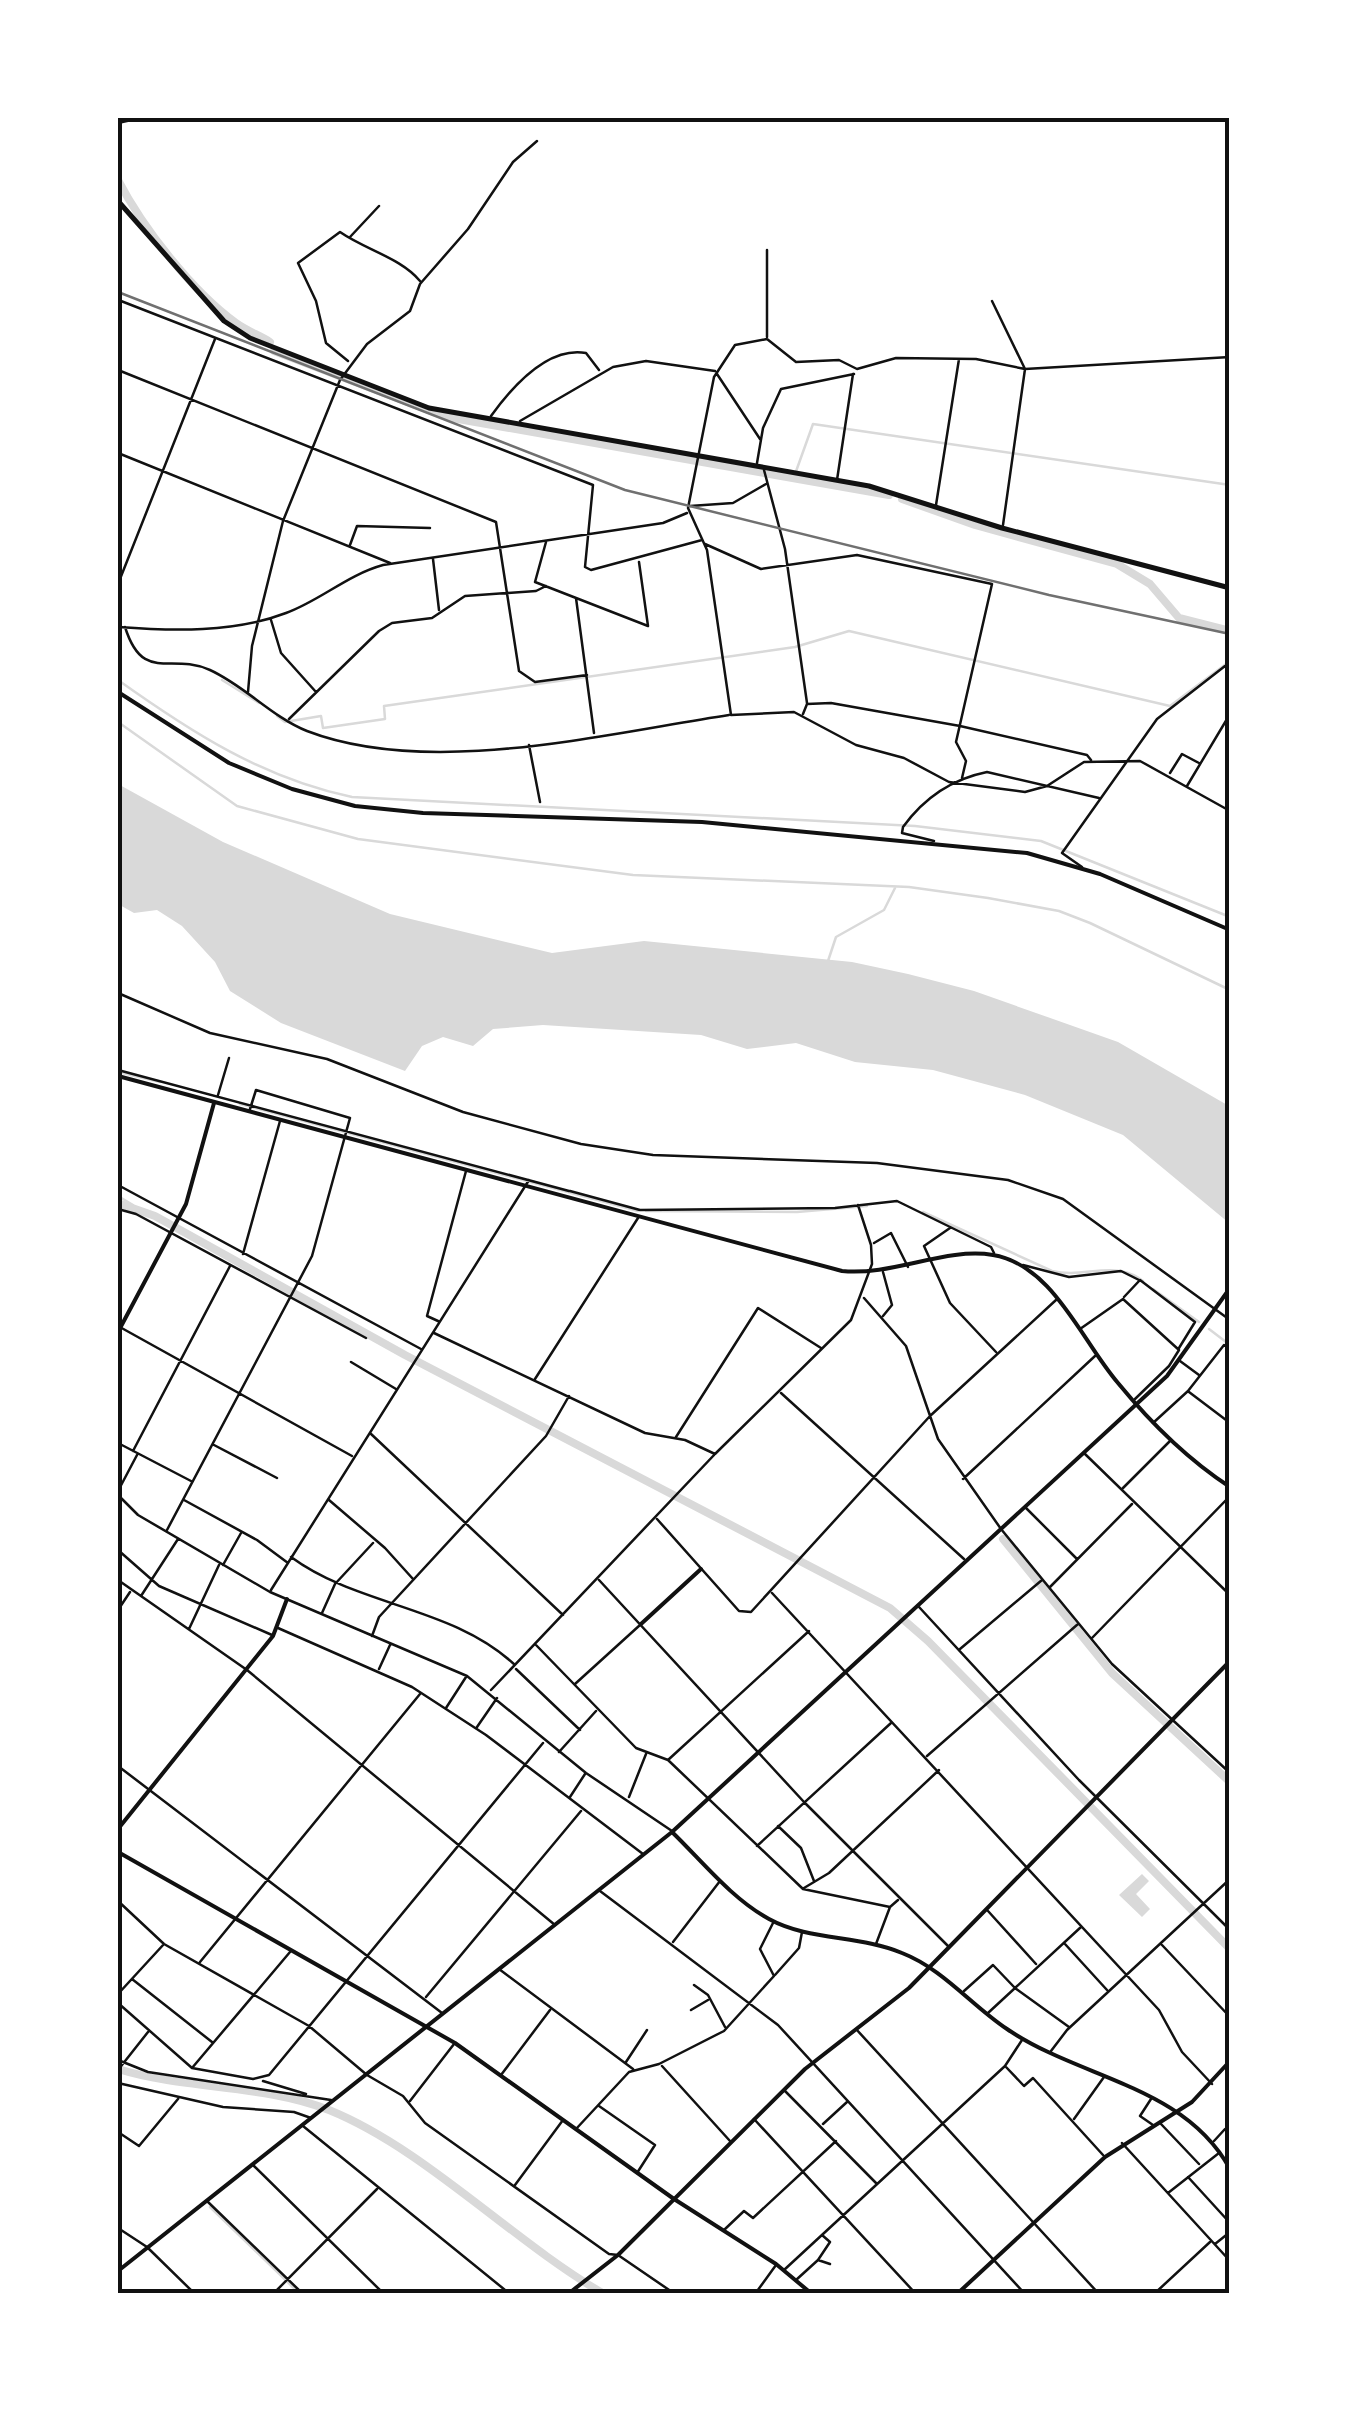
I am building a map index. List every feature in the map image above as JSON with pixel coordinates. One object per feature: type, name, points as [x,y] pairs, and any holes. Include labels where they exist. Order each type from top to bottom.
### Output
[{"type":"highway","points":[[118,201],[224,321],[250,338],[428,408],[837,480],[1230,588]]},
{"type":"street","points":[[118,123],[140,118]]},
{"type":"street","points":[[248,692],[252,646],[283,520],[343,374],[350,361],[410,310],[420,284],[468,229],[513,162],[537,141]]},
{"type":"street","points":[[349,238],[380,206]]},
{"type":"street","points":[[350,361],[326,343],[316,301],[298,267],[340,232],[400,264],[420,278],[420,284]]},
{"type":"street","points":[[766,338],[767,250]]},
{"type":"street","points":[[118,303],[120,300],[593,484],[592,532],[586,567],[602,570],[704,542],[762,569],[873,556],[992,584],[956,742],[966,761],[962,778]]},
{"type":"street","points":[[992,301],[1024,369],[1002,528]]},
{"type":"street","points":[[118,584],[216,338]]},
{"type":"street","points":[[766,338],[796,362],[839,360],[855,371]]},
{"type":"street","points":[[730,715],[704,542],[688,505],[717,372],[736,345],[766,338]]},
{"type":"street","points":[[488,420],[512,390],[561,353],[586,353],[600,371]]},
{"type":"street","points":[[803,715],[807,704],[788,564],[768,483],[759,467],[760,440],[781,389],[896,358],[959,358],[1024,369],[1230,357]]},
{"type":"street","points":[[936,506],[959,358]]},
{"type":"street","points":[[514,425],[600,371],[640,361],[717,372],[760,440]]},
{"type":"street","points":[[118,370],[496,522],[519,671],[535,682],[587,675]]},
{"type":"street","points":[[837,480],[855,371]]},
{"type":"street","points":[[118,453],[392,564]]},
{"type":"street","points":[[688,505],[733,502],[768,483]]},
{"type":"street","points":[[118,627],[202,631],[272,617],[307,603],[362,571],[663,523],[688,512]]},
{"type":"street","points":[[349,546],[357,526],[430,528]]},
{"type":"street","points":[[547,539],[536,582],[648,626],[639,560]]},
{"type":"street","points":[[433,558],[438,612]]},
{"type":"street","points":[[288,720],[379,631],[392,623],[432,618],[464,596],[536,592],[546,586]]},
{"type":"street","points":[[576,598],[594,734]]},
{"type":"street","points":[[272,617],[280,653],[317,693]]},
{"type":"street","points":[[126,627],[136,653],[147,663],[206,668],[288,720],[357,746],[459,749],[778,710],[803,715],[856,744],[904,758],[949,782],[1026,792],[1047,786],[1092,760],[1140,760],[1230,811]]},
{"type":"street","points":[[1083,869],[1062,853],[1126,759],[1157,719],[1225,666],[1230,673]]},
{"type":"street","points":[[118,692],[229,763],[292,789],[355,806],[423,813],[702,822],[934,841],[1027,853],[1083,869],[1230,930]]},
{"type":"street","points":[[807,704],[831,703],[960,726],[1086,755],[1092,760]]},
{"type":"street","points":[[1187,786],[1230,714]]},
{"type":"street","points":[[529,743],[540,802]]},
{"type":"street","points":[[1169,775],[1182,754],[1200,764]]},
{"type":"street","points":[[934,841],[902,833],[903,828],[949,782],[962,778],[987,772],[1099,798]]},
{"type":"street","points":[[118,993],[210,1033],[327,1059],[463,1112],[564,1141],[653,1155],[850,1160],[980,1173],[1008,1180],[1063,1199],[1217,1306],[1230,1320]]},
{"type":"street","points":[[228,1058],[178,1220],[118,1329],[353,1456]]},
{"type":"street","points":[[118,1073],[215,1103],[347,1131],[640,1210],[858,1206],[896,1201],[991,1247],[994,1255]]},
{"type":"street","points":[[148,1081],[192,1088],[280,1120],[842,1271],[871,1274],[967,1254],[994,1255],[1069,1277],[1121,1271],[1140,1280],[1194,1322],[1180,1356]]},
{"type":"street","points":[[190,1096],[192,1088]]},
{"type":"street","points":[[166,1531],[312,1256],[347,1131],[349,1114],[256,1090],[251,1108]]},
{"type":"street","points":[[243,1255],[280,1120]]},
{"type":"street","points":[[367,1144],[368,1137]]},
{"type":"street","points":[[381,1148],[383,1141]]},
{"type":"street","points":[[440,1321],[427,1316],[467,1164]]},
{"type":"street","points":[[270,1592],[529,1180]]},
{"type":"street","points":[[118,1185],[421,1351]]},
{"type":"street","points":[[551,1194],[553,1187]]},
{"type":"street","points":[[567,1198],[569,1191]]},
{"type":"street","points":[[490,1691],[715,1454],[852,1320],[871,1274],[872,1245],[858,1206]]},
{"type":"street","points":[[118,1209],[171,1233],[366,1338]]},
{"type":"street","points":[[534,1380],[638,1218]]},
{"type":"street","points":[[951,1228],[924,1246],[950,1303],[997,1353]]},
{"type":"street","points":[[872,1245],[892,1232],[908,1267]]},
{"type":"street","points":[[133,1451],[231,1265]]},
{"type":"street","points":[[1023,1266],[1056,1300],[1154,1424],[1230,1487]]},
{"type":"street","points":[[883,1272],[892,1305],[883,1316]]},
{"type":"street","points":[[1078,1330],[1123,1298],[1140,1280]]},
{"type":"street","points":[[118,2271],[672,1832],[1084,1452],[1180,1356],[1230,1288]]},
{"type":"street","points":[[863,1297],[906,1346],[938,1439],[1001,1530],[1092,1639],[1230,1774]]},
{"type":"street","points":[[1123,1298],[1200,1376]]},
{"type":"street","points":[[656,1518],[739,1611],[751,1612],[876,1480],[930,1416],[1056,1300]]},
{"type":"street","points":[[675,1439],[758,1308],[822,1349]]},
{"type":"street","points":[[433,1332],[644,1433],[675,1439],[715,1454]]},
{"type":"street","points":[[1154,1424],[1188,1391],[1224,1345],[1230,1350]]},
{"type":"street","points":[[963,1479],[1096,1355]]},
{"type":"street","points":[[350,1362],[397,1390]]},
{"type":"street","points":[[1188,1391],[1230,1423]]},
{"type":"street","points":[[780,1392],[966,1560]]},
{"type":"street","points":[[372,1636],[379,1617],[546,1436],[569,1396]]},
{"type":"street","points":[[370,1432],[564,1616]]},
{"type":"street","points":[[1122,1490],[1171,1440]]},
{"type":"street","points":[[118,1443],[192,1482]]},
{"type":"street","points":[[213,1444],[276,1478]]},
{"type":"street","points":[[1084,1452],[1230,1595]]},
{"type":"street","points":[[138,1454],[118,1493],[138,1515],[270,1592],[467,1676],[586,1773],[672,1832],[721,1880],[773,1921],[802,1931],[876,1944],[930,1968],[1023,2039],[1179,2112],[1214,2142],[1230,2169]]},
{"type":"street","points":[[1092,1639],[1230,1496]]},
{"type":"street","points":[[183,1499],[288,1563]]},
{"type":"street","points":[[328,1499],[413,1579]]},
{"type":"street","points":[[1050,1588],[1133,1503]]},
{"type":"street","points":[[1025,1507],[1078,1560]]},
{"type":"street","points":[[188,1629],[206,1586],[242,1532]]},
{"type":"street","points":[[141,1597],[178,1539]]},
{"type":"street","points":[[322,1614],[335,1584],[374,1542]]},
{"type":"street","points":[[118,1550],[151,1579],[200,1607],[273,1636]]},
{"type":"street","points":[[292,1558],[335,1584],[463,1628],[515,1666],[565,1710],[580,1730]]},
{"type":"street","points":[[574,1685],[702,1569]]},
{"type":"street","points":[[599,1579],[804,1802],[950,1948]]},
{"type":"street","points":[[958,1652],[1043,1579]]},
{"type":"street","points":[[118,1580],[247,1670],[554,1925]]},
{"type":"street","points":[[118,1610],[131,1591]]},
{"type":"street","points":[[772,1593],[1127,1974],[1166,2018],[1182,2052],[1212,2084]]},
{"type":"street","points":[[118,1829],[273,1636],[287,1599]]},
{"type":"street","points":[[918,1606],[995,1694],[1230,1930]]},
{"type":"street","points":[[927,1756],[1079,1624]]},
{"type":"street","points":[[278,1628],[422,1693],[476,1728],[645,1854]]},
{"type":"street","points":[[668,1760],[810,1630]]},
{"type":"street","points":[[378,1672],[390,1643]]},
{"type":"street","points":[[536,1645],[636,1748],[668,1760],[706,1801],[803,1889],[890,1907]]},
{"type":"street","points":[[575,2291],[618,2255],[812,2063],[930,1968],[1230,1660]]},
{"type":"street","points":[[446,1708],[467,1676]]},
{"type":"street","points":[[198,1964],[422,1693]]},
{"type":"street","points":[[476,1728],[497,1698]]},
{"type":"street","points":[[559,1752],[597,1710]]},
{"type":"street","points":[[756,1847],[894,1721]]},
{"type":"street","points":[[262,2079],[544,1741]]},
{"type":"street","points":[[628,1799],[646,1752]]},
{"type":"street","points":[[118,1766],[442,2013]]},
{"type":"street","points":[[803,1889],[852,1852],[939,1770]]},
{"type":"street","points":[[569,1800],[586,1773]]},
{"type":"street","points":[[424,1999],[582,1810]]},
{"type":"street","points":[[777,1826],[801,1848],[814,1882]]},
{"type":"street","points":[[118,1852],[454,2043],[674,2199],[776,2264],[812,2294]]},
{"type":"street","points":[[1050,2052],[1070,2028],[1230,1879]]},
{"type":"street","points":[[671,1944],[721,1880]]},
{"type":"street","points":[[598,1890],[751,2002],[1025,2294]]},
{"type":"street","points":[[876,1944],[890,1907],[899,1899]]},
{"type":"street","points":[[118,1900],[164,1944],[309,2026],[367,2075],[409,2102],[424,2123],[609,2254],[618,2255],[675,2294]]},
{"type":"street","points":[[988,1911],[1038,1966]]},
{"type":"street","points":[[773,1921],[760,1948],[774,1976]]},
{"type":"street","points":[[987,2014],[1082,1926]]},
{"type":"street","points":[[576,2129],[634,2070],[659,2064],[726,2030],[799,1948],[802,1931]]},
{"type":"street","points":[[1064,1943],[1108,1992]]},
{"type":"street","points":[[118,1994],[164,1944]]},
{"type":"street","points":[[1161,1944],[1230,2017]]},
{"type":"street","points":[[192,2068],[291,1950]]},
{"type":"street","points":[[963,1992],[992,1964],[1014,1988],[1070,2028]]},
{"type":"street","points":[[499,1969],[634,2070]]},
{"type":"street","points":[[132,1979],[213,2043]]},
{"type":"street","points":[[694,1985],[710,1999],[726,2030]]},
{"type":"street","points":[[692,2010],[710,1999]]},
{"type":"street","points":[[118,2002],[192,2068],[262,2079],[266,2085],[330,2102]]},
{"type":"street","points":[[502,2076],[550,2008]]},
{"type":"street","points":[[856,2029],[1098,2294]]},
{"type":"street","points":[[625,2063],[647,2030]]},
{"type":"street","points":[[118,2070],[148,2032]]},
{"type":"street","points":[[784,2270],[1006,2066],[1023,2039]]},
{"type":"street","points":[[409,2102],[454,2043]]},
{"type":"street","points":[[957,2294],[1105,2157],[1122,2143],[1179,2112],[1212,2084],[1230,2061]]},
{"type":"street","points":[[121,2062],[148,2072],[312,2097]]},
{"type":"street","points":[[659,2064],[732,2142]]},
{"type":"street","points":[[1006,2066],[1024,2086],[1033,2078],[1105,2157]]},
{"type":"street","points":[[1073,2120],[1090,2102],[1105,2076]]},
{"type":"street","points":[[118,2083],[179,2098],[312,2117]]},
{"type":"street","points":[[784,2090],[823,2124],[877,2184]]},
{"type":"street","points":[[1152,2097],[1140,2116],[1154,2126]]},
{"type":"street","points":[[118,2132],[139,2146],[179,2098]]},
{"type":"street","points":[[823,2124],[848,2101]]},
{"type":"street","points":[[598,2105],[655,2145],[637,2172]]},
{"type":"street","points":[[754,2119],[916,2294]]},
{"type":"street","points":[[514,2187],[562,2120]]},
{"type":"street","points":[[1160,2123],[1199,2164]]},
{"type":"street","points":[[302,2125],[510,2294]]},
{"type":"street","points":[[1214,2142],[1224,2129],[1230,2135]]},
{"type":"street","points":[[724,2230],[744,2210],[754,2218],[836,2142]]},
{"type":"street","points":[[1122,2143],[1230,2261]]},
{"type":"street","points":[[1168,2193],[1199,2164],[1220,2152]]},
{"type":"street","points":[[253,2165],[384,2294]]},
{"type":"street","points":[[1187,2176],[1230,2222]]},
{"type":"street","points":[[273,2294],[378,2188]]},
{"type":"street","points":[[208,2201],[303,2294]]},
{"type":"street","points":[[118,2228],[148,2247],[194,2293]]},
{"type":"street","points":[[1154,2294],[1230,2232]]},
{"type":"street","points":[[796,2280],[818,2260],[830,2242],[822,2234]]},
{"type":"street","points":[[1224,2254],[1230,2250]]},
{"type":"street","points":[[818,2260],[830,2264]]},
{"type":"street","points":[[755,2294],[776,2264]]},
{"type":"shaded area","points":[[118,784],[223,842],[390,914],[552,953],[644,941],[852,962],[974,991],[1118,1042],[1229,1106],[1229,1223],[1123,1135],[1025,1095],[933,1070],[855,1062],[796,1043],[747,1049],[701,1035],[543,1025],[493,1029],[473,1046],[443,1037],[422,1046],[405,1071],[281,1023],[230,991],[215,962],[182,926],[157,910],[134,913],[118,904]]},
{"type":"shaded area","points":[[1142,1874],[1149,1881],[1136,1894],[1150,1909],[1142,1917],[1119,1895]]},
{"type":"waterway","points":[[118,180],[155,238],[186,276],[219,310],[270,342]]},
{"type":"waterway","points":[[274,351],[447,417],[889,495]]},
{"type":"waterway","points":[[794,477],[813,424],[1230,485]]},
{"type":"waterway","points":[[902,499],[975,525],[1117,564],[1150,584],[1179,618],[1230,631]]},
{"type":"waterway","points":[[277,716],[285,722],[321,716],[323,728],[385,719],[384,706],[795,647],[849,631],[1170,706],[1230,661]]},
{"type":"waterway","points":[[118,680],[229,751],[288,778],[352,797],[915,826],[1041,841],[1230,917]]},
{"type":"waterway","points":[[222,680],[259,703]]},
{"type":"waterway","points":[[118,722],[237,806],[358,839],[633,875],[909,887],[988,898],[1059,911],[1230,990]]},
{"type":"waterway","points":[[828,961],[836,937],[884,910],[895,888]]},
{"type":"waterway","points":[[118,1023],[118,1039]]},
{"type":"waterway","points":[[118,1072],[160,1082]]},
{"type":"waterway","points":[[240,1104],[638,1211]]},
{"type":"waterway","points":[[118,1196],[133,1205]]},
{"type":"waterway","points":[[118,1203],[155,1216],[405,1355],[890,1608],[928,1641],[1230,1949]]},
{"type":"waterway","points":[[646,1211],[797,1212],[867,1206]]},
{"type":"waterway","points":[[923,1212],[1052,1271],[1121,1271],[1143,1281]]},
{"type":"waterway","points":[[1153,1289],[1199,1322]]},
{"type":"waterway","points":[[1209,1329],[1230,1345]]},
{"type":"waterway","points":[[1003,1539],[1112,1673],[1230,1782]]},
{"type":"waterway","points":[[118,2069],[170,2081],[278,2096],[329,2110],[365,2127],[434,2171],[535,2248],[604,2294]]},
{"type":"waterway","points":[[210,2207],[300,2294]]},
{"type":"railway","points":[[118,292],[625,490],[1049,595],[1230,634]]}]
